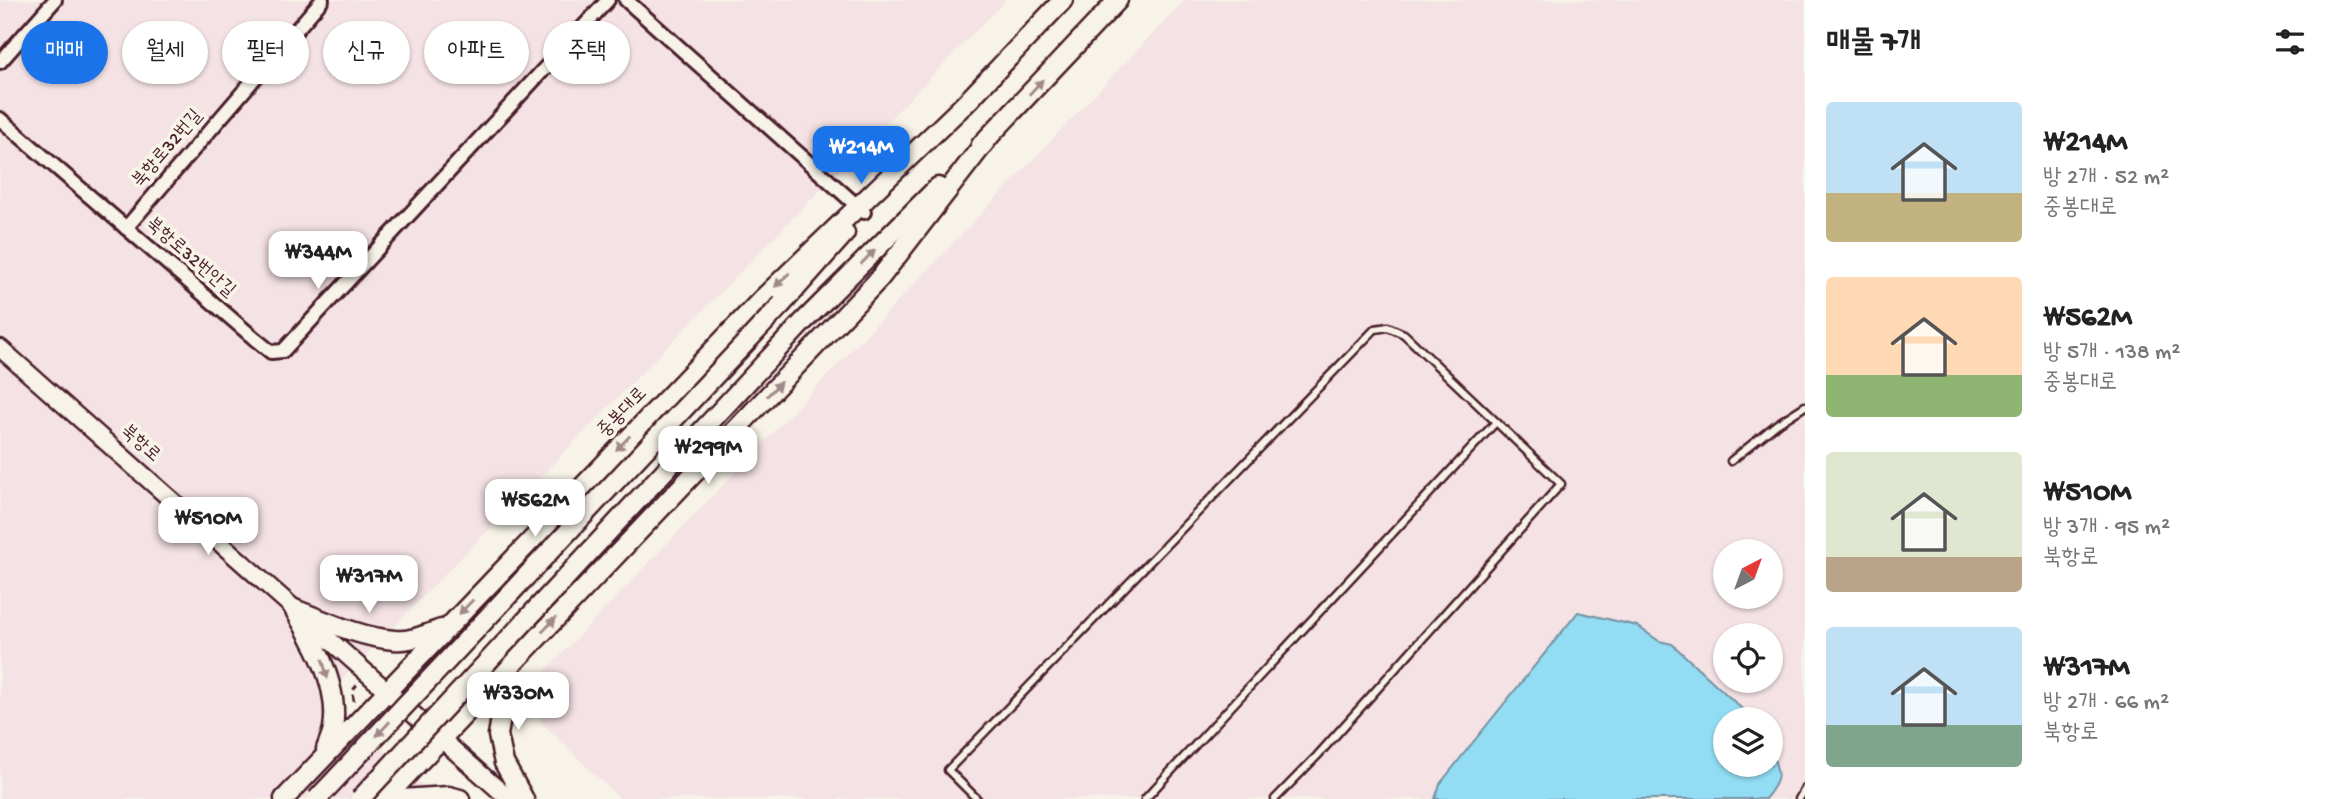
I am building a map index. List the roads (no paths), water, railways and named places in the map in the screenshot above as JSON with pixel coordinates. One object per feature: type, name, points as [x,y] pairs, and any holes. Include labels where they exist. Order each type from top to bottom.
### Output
[{"type":"main road","name":"중봉대로","points":[[284,799],[762,299],[861,209],[1063,0]]},
{"type":"main road","points":[[360,799],[802,323],[989,137],[1118,0]]},
{"type":"main road","points":[[384,799],[880,278],[989,137]]},
{"type":"main road","name":"중봉대로","points":[[317,799],[782,304],[861,209]]},
{"type":"main road","points":[[294,609],[347,629],[395,641],[416,638],[446,628]]},
{"type":"main road","points":[[294,609],[324,661],[333,705],[333,728],[323,758]]},
{"type":"main road","points":[[510,665],[498,735],[504,763],[524,799]]},
{"type":"main road","points":[[401,799],[449,796],[460,799]]},
{"type":"street","points":[[0,62],[55,0]]},
{"type":"street","name":"북항로32번길","points":[[126,228],[322,0]]},
{"type":"street","name":"북항로32번안길","points":[[0,119],[255,339],[271,352],[283,351],[608,0]]},
{"type":"street","points":[[626,0],[861,209]]},
{"type":"street","name":"북항로","points":[[0,348],[509,799]]},
{"type":"lane","points":[[977,799],[948,770],[1375,328],[1388,327],[1404,334],[1561,484],[1317,756],[1275,799]]},
{"type":"lane","points":[[1731,461],[1777,424],[1805,406]]},
{"type":"lane","points":[[1145,799],[1496,422]]},
{"type":"lane","points":[[1799,799],[1805,789]]},
{"type":"water","points":[[1578,612],[1637,626],[1659,641],[1672,644],[1713,682],[1713,693],[1725,693],[1740,707],[1713,707],[1713,777],[1778,777],[1775,786],[1765,799],[1435,799],[1440,784]]}]
